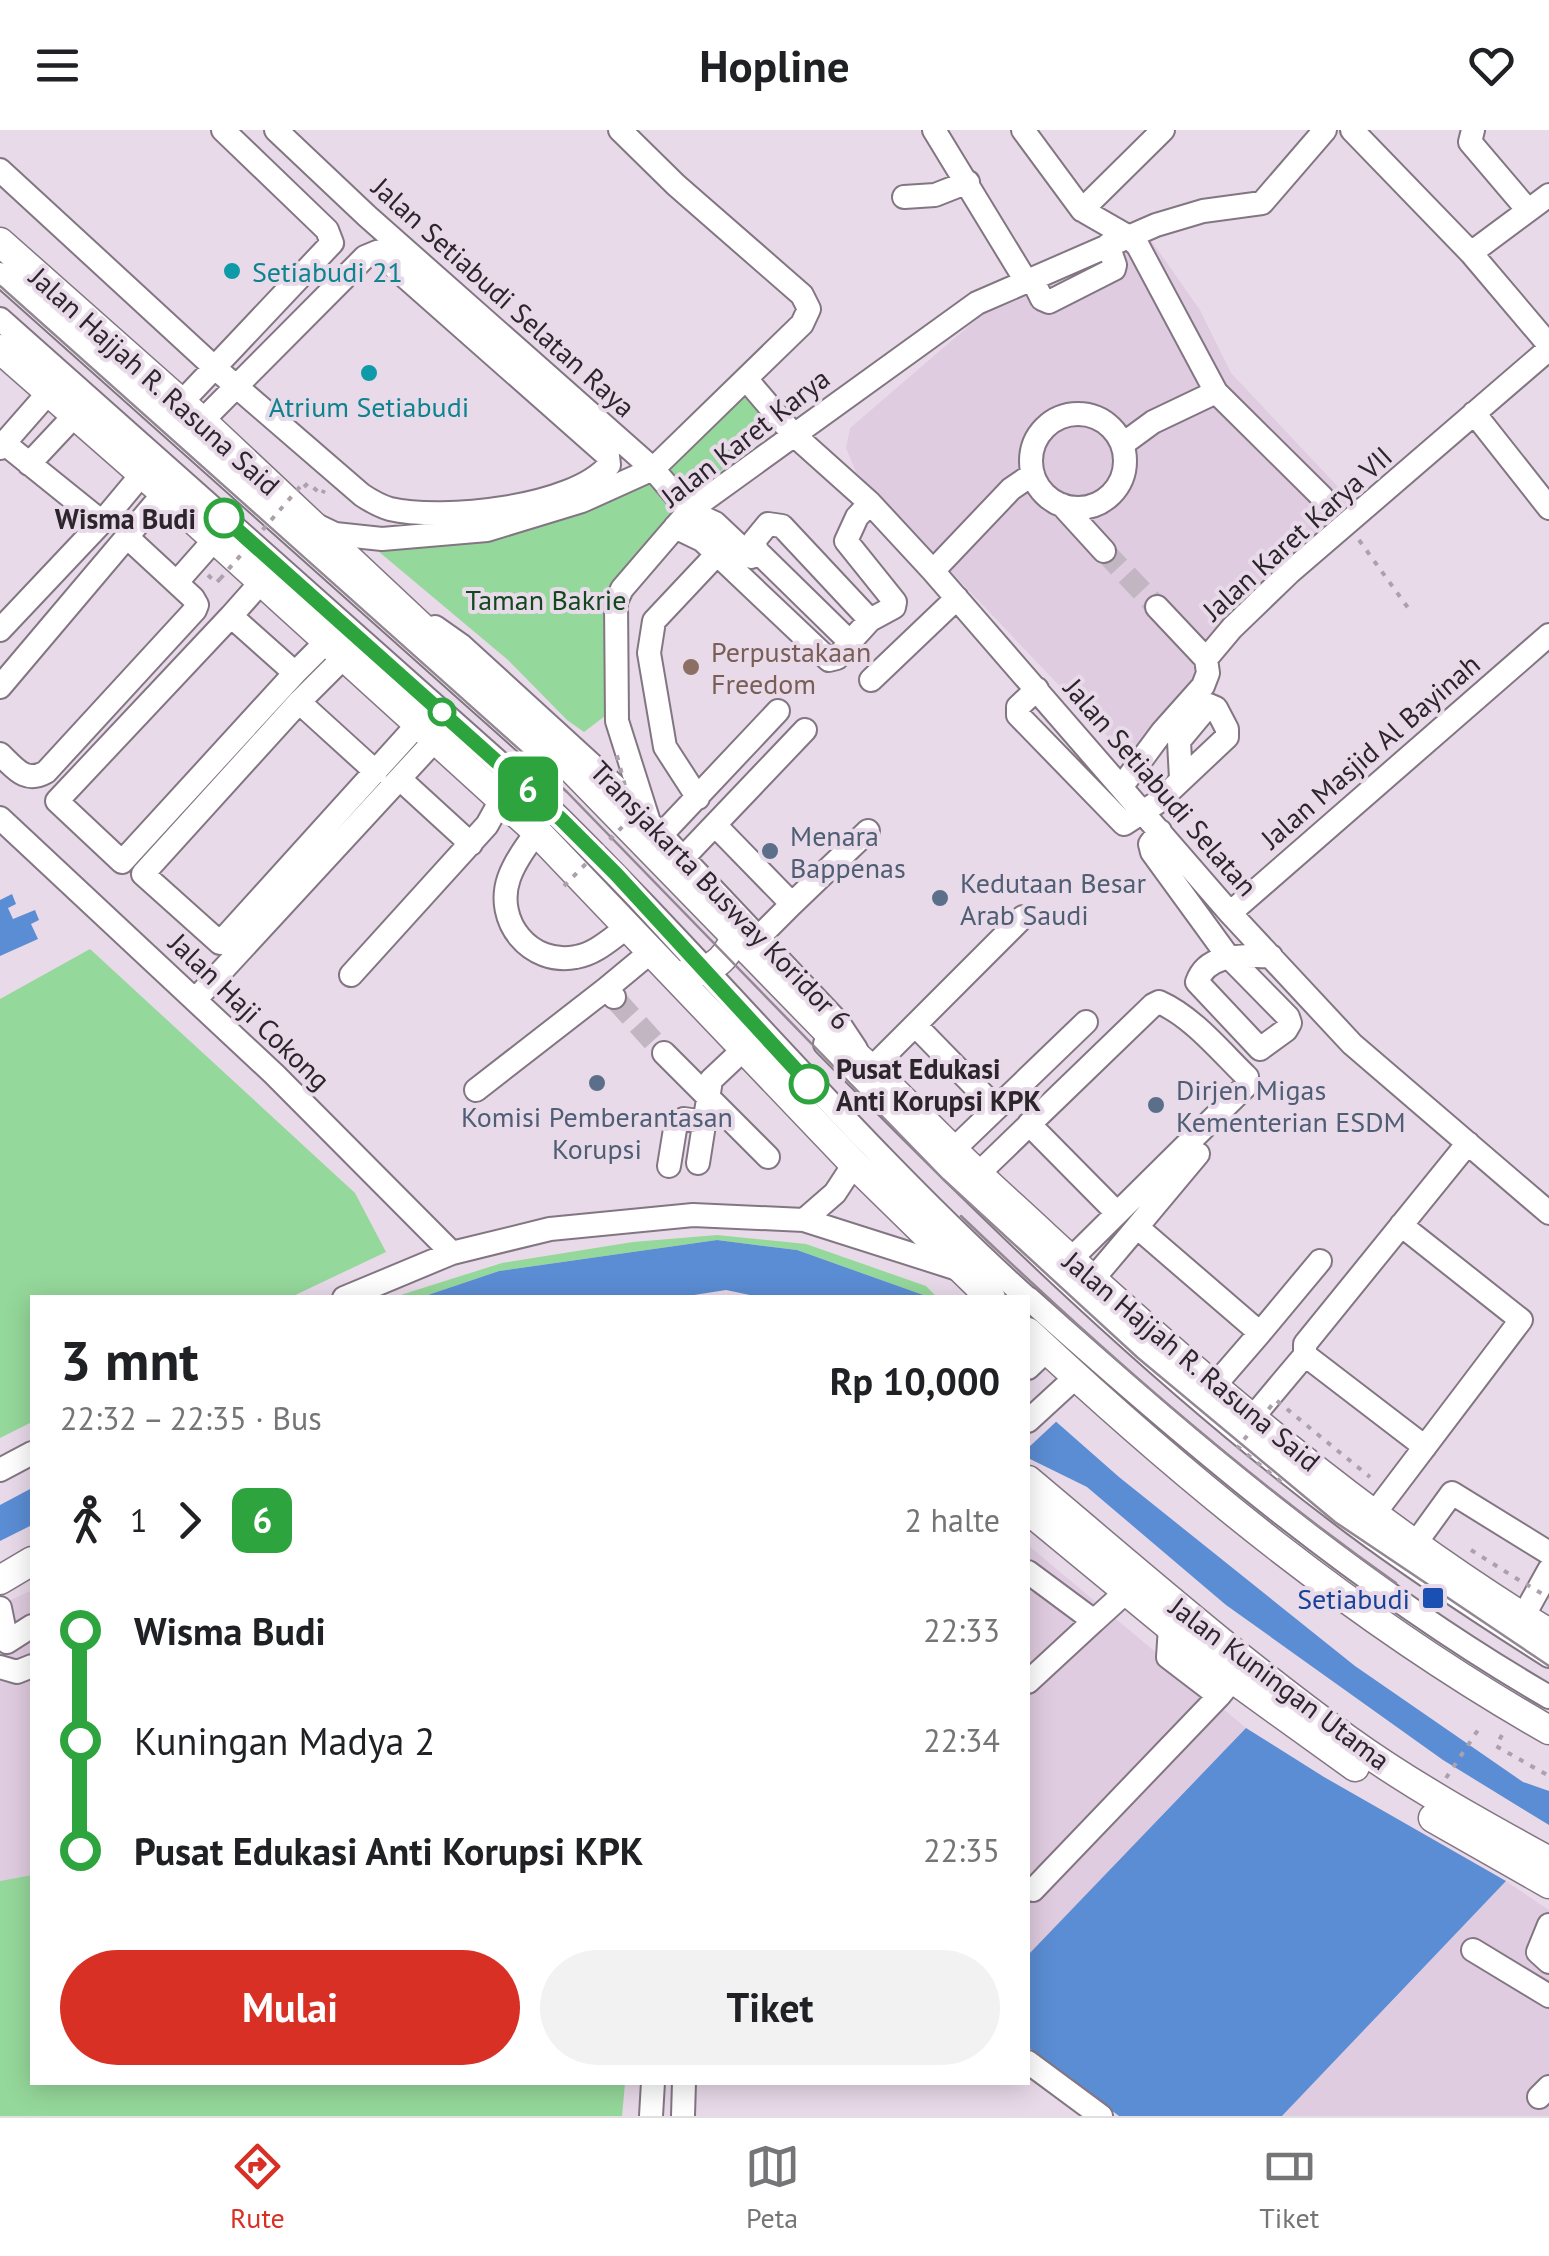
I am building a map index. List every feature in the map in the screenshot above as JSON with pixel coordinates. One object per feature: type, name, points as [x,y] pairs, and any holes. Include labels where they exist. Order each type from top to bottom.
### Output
[{"type":"main road","name":"Jalan Hajjah R. Rasuna Said","points":[[0,242],[309,520],[565,762],[830,1034],[866,1063],[1093,1280],[1374,1514],[1549,1633]]},
{"type":"main road","points":[[0,349],[502,798],[678,976],[713,990]]},
{"type":"main road","points":[[744,947],[717,965],[713,990],[745,1048],[854,1164],[988,1295]]},
{"type":"main road","points":[[678,976],[713,990]]},
{"type":"main road","points":[[1034,1350],[1077,1376],[1290,1555],[1382,1624],[1549,1730]]},
{"type":"main road","name":"Jalan Kuningan Utama","points":[[1030,1482],[1134,1584]]},
{"type":"main road","name":"Jalan Kuningan Utama","points":[[1030,1511],[1134,1584],[1176,1618],[1232,1679],[1311,1737],[1428,1815],[1549,1884]]},
{"type":"main road","points":[[0,1580],[30,1563]]},
{"type":"main road","name":"Jalan Kuningan Utama","points":[[1232,1679],[1348,1740],[1438,1799],[1549,1861]]},
{"type":"street","points":[[191,412],[215,368],[332,243],[330,234],[316,219],[223,130]]},
{"type":"street","name":"Jalan Hajjah R. Rasuna Said","points":[[309,520],[335,534],[382,540],[487,530],[582,501],[653,469],[802,324],[809,309],[802,296],[620,130]]},
{"type":"street","points":[[934,130],[997,230],[1004,250],[1029,280]]},
{"type":"street","points":[[1082,210],[1163,130]]},
{"type":"street","name":"Jalan Karet Karya","points":[[655,828],[618,721],[616,602],[622,589],[682,519],[976,303],[1118,241],[1203,211],[1262,204],[1325,130]]},
{"type":"street","points":[[1352,130],[1471,253],[1549,347]]},
{"type":"street","points":[[1471,253],[1541,205],[1470,142],[1473,130]]},
{"type":"street","points":[[1025,131],[1082,210],[1118,241],[1138,246],[1216,392],[1322,497]]},
{"type":"street","name":"Jalan Setiabudi Selatan Raya","points":[[289,134],[653,469],[682,519],[715,523],[724,545],[748,560],[829,660],[837,658],[870,620]]},
{"type":"street","points":[[0,170],[215,368],[238,387],[362,495],[394,510],[470,512],[554,498],[609,465],[608,456],[378,252],[365,256],[238,387],[191,412]]},
{"type":"street","points":[[904,197],[935,195],[968,182]]},
{"type":"street","name":"Transjakarta Busway Koridor 6","points":[[0,274],[558,771],[744,947],[994,1214],[1199,1398],[1355,1525],[1549,1656]]},
{"type":"street","points":[[0,319],[538,797],[616,874],[713,990],[1024,1295]]},
{"type":"street","name":"Jalan Karet Karya VII","points":[[1122,786],[1203,686],[1208,673],[1206,660],[1232,628],[1549,347]]},
{"type":"street","name":"Jalan Setiabudi Selatan","points":[[747,380],[793,434],[870,503],[958,598],[1230,913],[1352,1044],[1549,1213]]},
{"type":"street","points":[[49,392],[2,445],[102,522]]},
{"type":"street","points":[[1123,444],[1154,422],[1216,392]]},
{"type":"street","points":[[1474,413],[1549,508]]},
{"type":"street","points":[[29,464],[75,415]]},
{"type":"street","points":[[1062,505],[1088,507],[1112,494],[1125,471],[1123,444],[1116,432],[1093,415],[1064,415],[1040,432],[1031,460],[1042,492],[1062,505],[1104,552]]},
{"type":"street","points":[[0,630],[142,474]]},
{"type":"street","points":[[932,571],[1011,489],[1033,474]]},
{"type":"street","points":[[0,686],[164,492]]},
{"type":"street","points":[[748,560],[754,541],[768,524],[782,526],[870,620],[894,607],[895,602],[846,541],[870,503]]},
{"type":"street","points":[[0,754],[26,778],[46,772],[197,605],[126,536]]},
{"type":"street","points":[[177,582],[215,539]]},
{"type":"street","points":[[698,798],[665,747],[649,654],[654,621],[724,545]]},
{"type":"street","points":[[262,581],[58,801],[122,862],[295,673],[336,649]]},
{"type":"street","name":"Jalan Hajjah R. Rasuna Said","points":[[386,595],[462,646],[614,784],[684,857],[744,947]]},
{"type":"street","points":[[871,680],[958,598]]},
{"type":"street","points":[[1156,607],[1206,660]]},
{"type":"street","points":[[231,616],[295,673]]},
{"type":"street","name":"Jalan Masjid Al Bayinah","points":[[1230,913],[1549,635]]},
{"type":"street","points":[[336,649],[299,702],[143,874],[194,920],[220,943],[376,772],[428,731]]},
{"type":"street","points":[[1037,689],[1018,707],[1018,716],[1121,823],[1126,824],[1144,812],[1181,779]]},
{"type":"street","points":[[299,702],[376,772]]},
{"type":"street","points":[[655,828],[698,798],[778,711]]},
{"type":"street","points":[[684,857],[804,730]]},
{"type":"street","points":[[195,1000],[400,779],[428,731]]},
{"type":"street","points":[[1059,758],[1080,739]]},
{"type":"street","points":[[400,779],[470,844]]},
{"type":"street","points":[[351,975],[470,844],[502,798]]},
{"type":"street","name":"Jalan Haji Cokong","points":[[0,818],[195,1000],[452,1253]]},
{"type":"street","points":[[715,825],[792,904]]},
{"type":"street","points":[[1160,830],[1150,844],[1152,852],[1227,956],[1271,956]]},
{"type":"street","points":[[744,947],[868,831]]},
{"type":"street","points":[[537,832],[518,858],[504,900],[509,921],[520,939],[536,952],[556,958],[577,957],[597,949],[629,926]]},
{"type":"street","points":[[866,1063],[915,1025],[1023,918]]},
{"type":"street","points":[[476,1090],[611,994],[652,950]]},
{"type":"street","points":[[978,1174],[1159,1002],[1198,1030],[1247,1077],[1246,1086],[1070,1259]]},
{"type":"street","points":[[953,1150],[1086,1022]]},
{"type":"street","points":[[915,1025],[996,1108]]},
{"type":"street","points":[[698,1163],[712,1080],[745,1048]]},
{"type":"street","points":[[664,1053],[768,1156]]},
{"type":"street","points":[[669,1166],[676,1122],[704,1122]]},
{"type":"street","points":[[1029,1124],[1117,1212]]},
{"type":"street","points":[[1425,1447],[1306,1355],[1304,1344],[1468,1142]]},
{"type":"street","points":[[1093,1280],[1198,1154]]},
{"type":"street","points":[[804,1220],[835,1193],[854,1164]]},
{"type":"street","points":[[351,1295],[452,1253],[550,1230],[693,1215],[804,1220],[961,1270]]},
{"type":"street","points":[[1374,1514],[1521,1320],[1401,1224]]},
{"type":"street","points":[[1137,1226],[1260,1334]]},
{"type":"street","points":[[1215,1385],[1320,1260]]},
{"type":"street","points":[[1030,1301],[1278,1512],[1471,1648],[1549,1697]]},
{"type":"street","points":[[1254,1417],[1306,1355]]},
{"type":"street","points":[[1030,1420],[1077,1376]]},
{"type":"street","points":[[0,1470],[30,1454]]},
{"type":"street","points":[[1414,1544],[1452,1493],[1549,1553]]},
{"type":"street","points":[[1524,1618],[1549,1570]]},
{"type":"street","points":[[1030,1574],[1094,1622]]},
{"type":"street","points":[[1030,1680],[1134,1584]]},
{"type":"street","points":[[0,1608],[3,1646]]},
{"type":"street","points":[[1033,1890],[1232,1679],[1168,1656],[1176,1618]]},
{"type":"street","points":[[3,1646],[30,1627]]},
{"type":"street","points":[[0,1667],[17,1672],[30,1667]]},
{"type":"street","points":[[1548,1926],[1538,1952],[1549,1962]]},
{"type":"street","points":[[1472,1950],[1549,1996]]},
{"type":"street","points":[[1030,2063],[1101,2116]]},
{"type":"street","points":[[651,2116],[653,2085]]},
{"type":"street","points":[[684,2085],[684,2116]]},
{"type":"path","points":[[217,578],[306,482]]},
{"type":"path","points":[[1347,524],[1411,612]]},
{"type":"path","points":[[564,886],[633,816],[615,748]]},
{"type":"path","points":[[1281,1482],[1238,1447],[1276,1400],[1370,1477]]},
{"type":"path","points":[[1471,1550],[1549,1598]]},
{"type":"path","points":[[1449,1773],[1482,1724]]},
{"type":"path","points":[[1502,1734],[1496,1746],[1549,1776]]},
{"type":"shaded area","points":[[1148,236],[1200,310],[1231,373],[1356,506],[1198,678],[1130,760],[856,472],[846,448],[850,428],[985,312]]},
{"type":"shaded area","points":[[1030,1547],[1246,1728],[1030,1953]]},
{"type":"shaded area","points":[[30,1591],[30,1875],[0,1881],[0,1605]]},
{"type":"shaded area","points":[[1506,1881],[1549,1910],[1549,2116],[1282,2116]]},
{"type":"green space","name":"Taman Bakrie","points":[[746,394],[772,423],[680,509],[620,585],[605,716],[584,732],[508,660],[378,551],[496,540],[577,504]]},
{"type":"green space","points":[[90,949],[355,1193],[386,1252],[295,1295],[30,1295],[30,1423],[0,1438],[0,999]]},
{"type":"green space","points":[[717,1235],[806,1244],[926,1286],[935,1295],[923,1295],[797,1250],[717,1240],[499,1271],[428,1295],[401,1295],[502,1263],[633,1242]]},
{"type":"green space","points":[[30,1875],[30,2085],[625,2085],[622,2116],[0,2116],[0,1881]]},
{"type":"water","points":[[12,894],[16,904],[8,908],[13,919],[35,910],[39,920],[31,924],[38,939],[0,956],[0,900]]},
{"type":"water","points":[[717,1240],[797,1250],[923,1295],[750,1295],[726,1290],[694,1295],[428,1295],[499,1271]]},
{"type":"water","points":[[1030,1399],[1119,1477],[1355,1666],[1523,1782],[1549,1791],[1549,1825],[1443,1760],[1226,1605],[1087,1487],[1030,1459]]},
{"type":"water","points":[[30,1489],[30,1526],[0,1541],[0,1505]]},
{"type":"water","points":[[1246,1728],[1506,1881],[1282,2116],[1119,2116],[1030,2049],[1030,1953]]},
{"type":"pier","points":[[1030,1394],[1059,1419],[1030,1446]]},
{"type":"tunnel","points":[[1104,551],[1157,607]]},
{"type":"tunnel","points":[[616,1000],[664,1053]]},
{"type":"tram line","points":[[0,286],[567,792],[943,1179],[1138,1358],[1335,1522],[1549,1666]]},
{"type":"tram line","points":[[961,1216],[1226,1454],[1396,1583]]},
{"type":"bus line","name":"6","points":[[224,518],[562,820],[809,1084]]},
{"type":"place","name":"Setiabudi 21","points":[[232,271]]},
{"type":"place","name":"Atrium Setiabudi","points":[[369,373]]},
{"type":"place","name":"Wisma Budi","points":[[224,518]]},
{"type":"place","name":"Perpustakaan Freedom","points":[[691,667]]},
{"type":"place","name":"Menara Bappenas","points":[[770,851]]},
{"type":"place","name":"Kedutaan Besar Arab Saudi","points":[[940,898]]},
{"type":"place","name":"Komisi Pemberantasan Korupsi","points":[[597,1083]]},
{"type":"place","name":"Pusat Edukasi Anti Korupsi KPK","points":[[809,1084]]},
{"type":"place","name":"Dirjen Migas Kementerian ESDM","points":[[1156,1105]]},
{"type":"place","name":"Setiabudi","points":[[1433,1598]]}]
